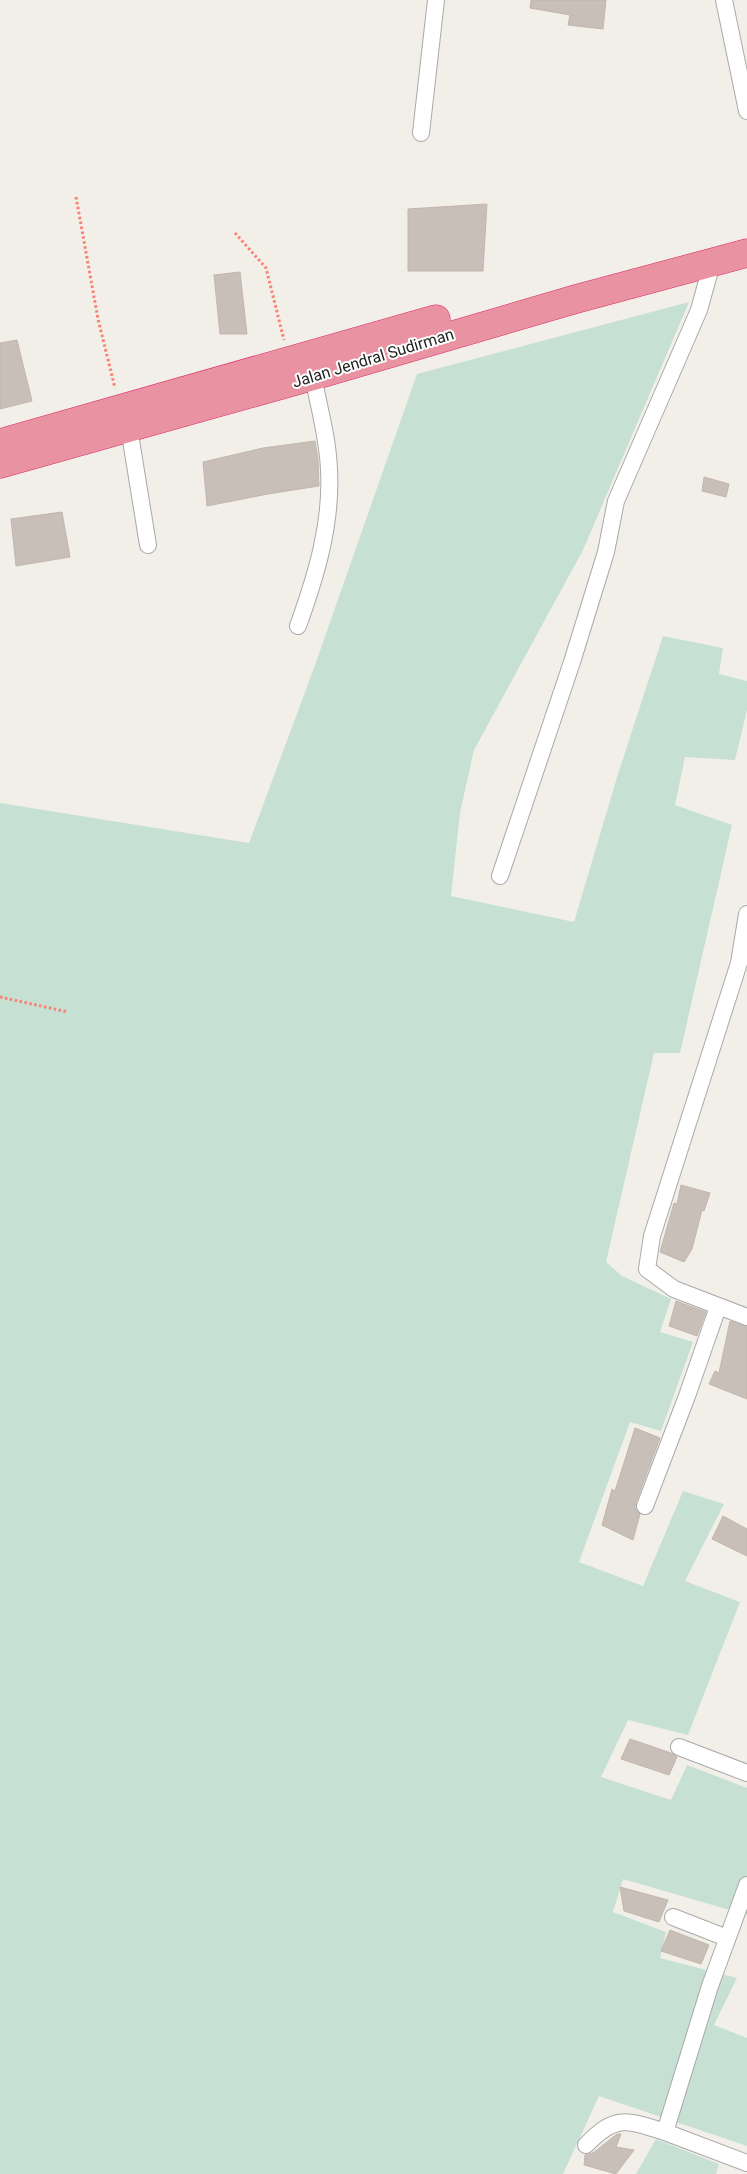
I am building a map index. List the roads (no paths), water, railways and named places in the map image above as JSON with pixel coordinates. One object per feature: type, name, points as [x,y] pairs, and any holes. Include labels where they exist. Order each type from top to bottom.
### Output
[{"type":"highway","name":"Jalan Jendral Sudirman","points":[[0,464],[124,418],[291,360],[747,234]]},
{"type":"highway","name":"Jalan Jendral Sudirman","points":[[0,443],[124,418],[312,376],[502,320],[747,253]]},
{"type":"street","points":[[421,133],[436,0]]},
{"type":"street","points":[[724,0],[747,110]]},
{"type":"street","points":[[500,876],[601,570],[616,501],[698,310],[712,263]]},
{"type":"street","points":[[298,626],[314,579],[323,542],[329,491],[330,470],[323,419],[312,376]]},
{"type":"street","points":[[124,418],[148,545]]},
{"type":"street","points":[[747,914],[739,963],[652,1236],[647,1269],[674,1289],[747,1317]]},
{"type":"street","points":[[645,1506],[687,1396],[718,1307]]},
{"type":"street","points":[[679,1747],[747,1773]]},
{"type":"street","points":[[664,2132],[707,1995],[747,1885]]},
{"type":"street","points":[[673,1917],[727,1938]]},
{"type":"street","points":[[586,2144],[604,2127],[631,2121],[747,2163]]}]
